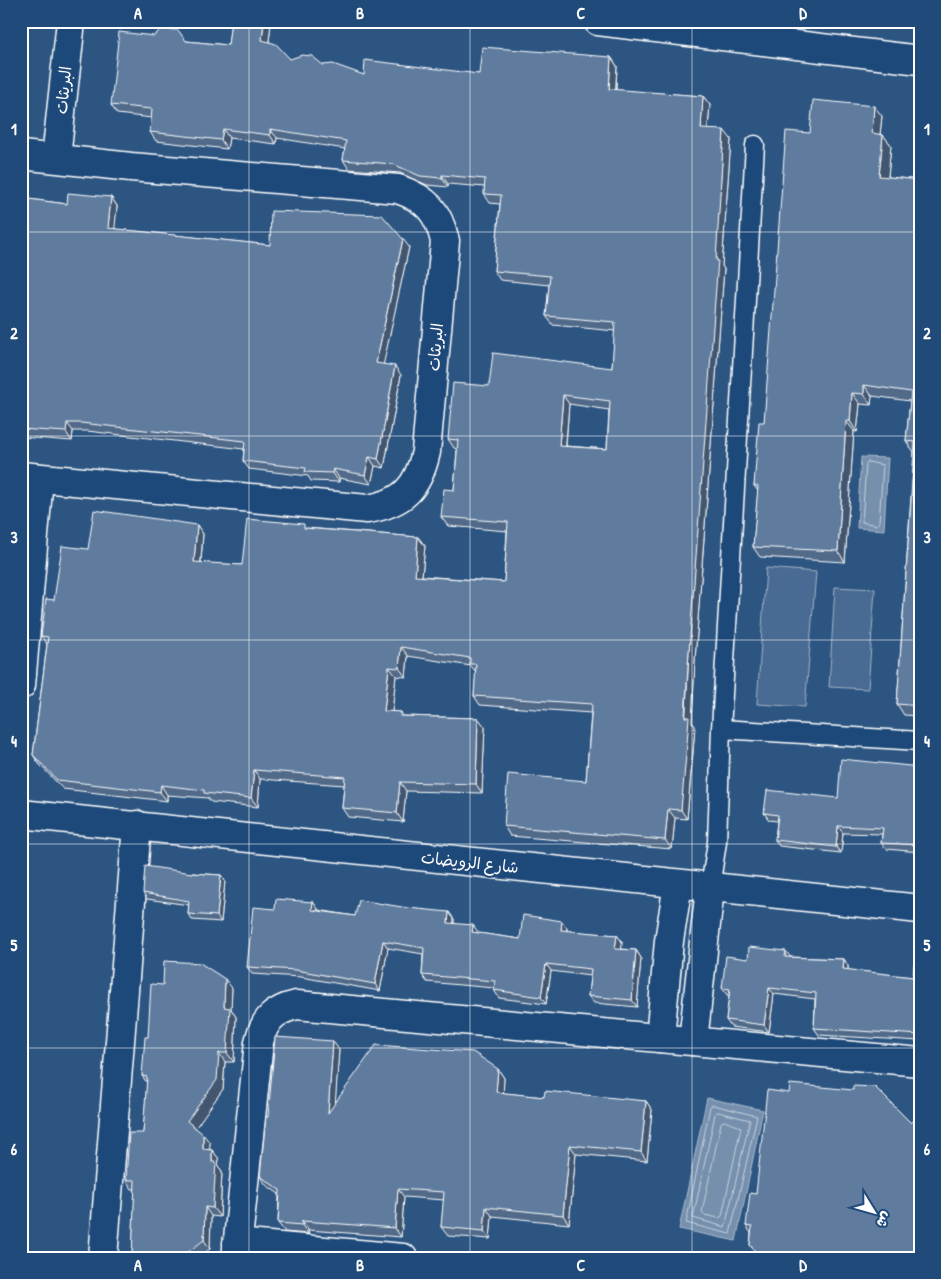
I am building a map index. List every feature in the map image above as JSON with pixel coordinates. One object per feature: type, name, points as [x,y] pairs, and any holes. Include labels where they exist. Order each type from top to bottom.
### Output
[{"type":"street","name":"البريثات","points":[[56,158],[70,21]]},
{"type":"street","points":[[598,21],[920,60]]},
{"type":"street","name":"البريثات","points":[[21,155],[131,167],[398,189],[416,196],[430,207],[440,223],[445,241],[426,452],[421,472],[409,490],[397,500],[383,507],[367,509],[30,477],[21,685]]},
{"type":"street","name":"شارع الرويضات","points":[[21,814],[920,909]]},
{"type":"street","points":[[103,1258],[137,825]]},
{"type":"street","points":[[660,1038],[669,941],[678,884]]},
{"type":"street","points":[[693,1041],[710,888]]},
{"type":"street","points":[[403,1258],[237,1250],[259,1042],[262,1028],[270,1016],[283,1008],[296,1005],[920,1062]]},
{"type":"lane","points":[[710,888],[717,842],[721,730],[755,145]]},
{"type":"lane","points":[[721,730],[920,740]]},
{"type":"shaded area","points":[[766,568],[816,572],[805,707],[757,704]]},
{"type":"shaded area","points":[[835,587],[875,589],[868,689],[829,687]]},
{"type":"water","points":[[861,457],[888,458],[884,530],[857,528]]},
{"type":"water","points":[[707,1098],[763,1110],[736,1241],[679,1229]]},
{"type":"building","points":[[231,21],[264,21],[262,40],[276,44],[290,59],[302,55],[312,56],[323,65],[333,64],[364,75],[365,60],[479,74],[482,47],[611,57],[609,89],[703,96],[701,129],[724,130],[716,260],[718,260],[685,717],[689,717],[687,744],[681,810],[668,809],[665,840],[504,826],[508,774],[586,781],[592,704],[474,696],[476,664],[470,664],[470,658],[401,647],[399,668],[389,667],[384,711],[401,712],[400,716],[478,718],[476,784],[400,782],[397,813],[342,808],[345,777],[254,770],[251,798],[204,793],[204,790],[161,785],[160,792],[57,780],[33,755],[48,637],[41,636],[46,599],[54,600],[62,546],[88,549],[94,510],[197,525],[194,562],[242,565],[247,519],[304,524],[304,528],[418,537],[415,576],[504,582],[508,522],[441,517],[444,489],[454,490],[458,440],[448,439],[453,383],[489,386],[493,353],[612,368],[615,322],[546,316],[550,276],[494,271],[501,195],[484,194],[485,179],[442,175],[442,178],[420,176],[393,164],[343,160],[346,141],[270,129],[270,135],[223,129],[221,140],[150,132],[152,109],[111,105],[119,32],[154,36],[161,29],[178,30],[186,41],[228,45]],"holes":[[[563,395],[610,401],[607,449],[559,446]]]},
{"type":"building","points":[[813,100],[874,106],[872,133],[883,135],[879,176],[920,180],[920,706],[897,704],[915,442],[906,441],[911,392],[864,385],[864,394],[852,393],[850,421],[846,421],[838,551],[753,547],[758,486],[754,486],[759,422],[764,422],[786,131],[810,133]]},
{"type":"building","points":[[68,193],[111,197],[108,228],[270,245],[271,211],[382,215],[403,239],[376,363],[395,366],[378,459],[369,457],[365,475],[333,469],[333,473],[305,472],[306,468],[243,461],[245,441],[81,423],[67,423],[66,432],[21,429],[21,198],[67,204]]},
{"type":"building","points":[[841,759],[920,767],[920,845],[881,843],[883,828],[838,826],[836,847],[775,840],[778,815],[764,813],[767,790],[838,798]]},
{"type":"building","points":[[145,866],[221,875],[217,916],[188,914],[189,901],[143,893]]},
{"type":"building","points":[[276,899],[313,902],[312,910],[355,916],[359,900],[449,912],[448,923],[473,925],[472,932],[520,939],[523,915],[562,921],[561,930],[617,935],[615,949],[636,950],[632,1000],[588,996],[591,969],[546,964],[541,997],[494,990],[495,981],[422,975],[424,948],[383,941],[375,984],[296,970],[247,967],[253,907],[275,909]]},
{"type":"building","points":[[749,947],[786,951],[785,957],[844,959],[843,969],[913,977],[914,964],[920,965],[920,1035],[814,1028],[816,993],[769,988],[764,1025],[726,1020],[730,989],[722,988],[726,956],[748,959]]},
{"type":"building","points":[[164,961],[200,963],[225,979],[224,1007],[230,1008],[227,1053],[219,1053],[217,1080],[187,1121],[203,1134],[203,1149],[212,1150],[212,1162],[216,1162],[213,1208],[205,1207],[204,1240],[180,1258],[124,1258],[124,1256],[132,1257],[135,1180],[126,1180],[129,1133],[143,1133],[147,1077],[142,1076],[145,1037],[148,1037],[151,984],[163,985]]},
{"type":"building","points":[[275,1037],[333,1041],[328,1113],[376,1045],[473,1052],[498,1069],[496,1092],[544,1097],[545,1091],[646,1101],[641,1152],[570,1145],[563,1215],[486,1207],[484,1231],[441,1227],[444,1192],[398,1189],[395,1228],[302,1221],[302,1225],[278,1223],[280,1190],[260,1176],[266,1117],[268,1117]]},
{"type":"building","points":[[790,1084],[853,1090],[853,1086],[875,1087],[911,1123],[920,1114],[920,1258],[777,1258],[778,1254],[756,1252],[750,1245],[752,1227],[746,1226],[750,1193],[756,1194],[767,1090],[789,1093]]},
{"type":"building","points":[[275,1254],[300,1256],[300,1258],[275,1258]]}]
